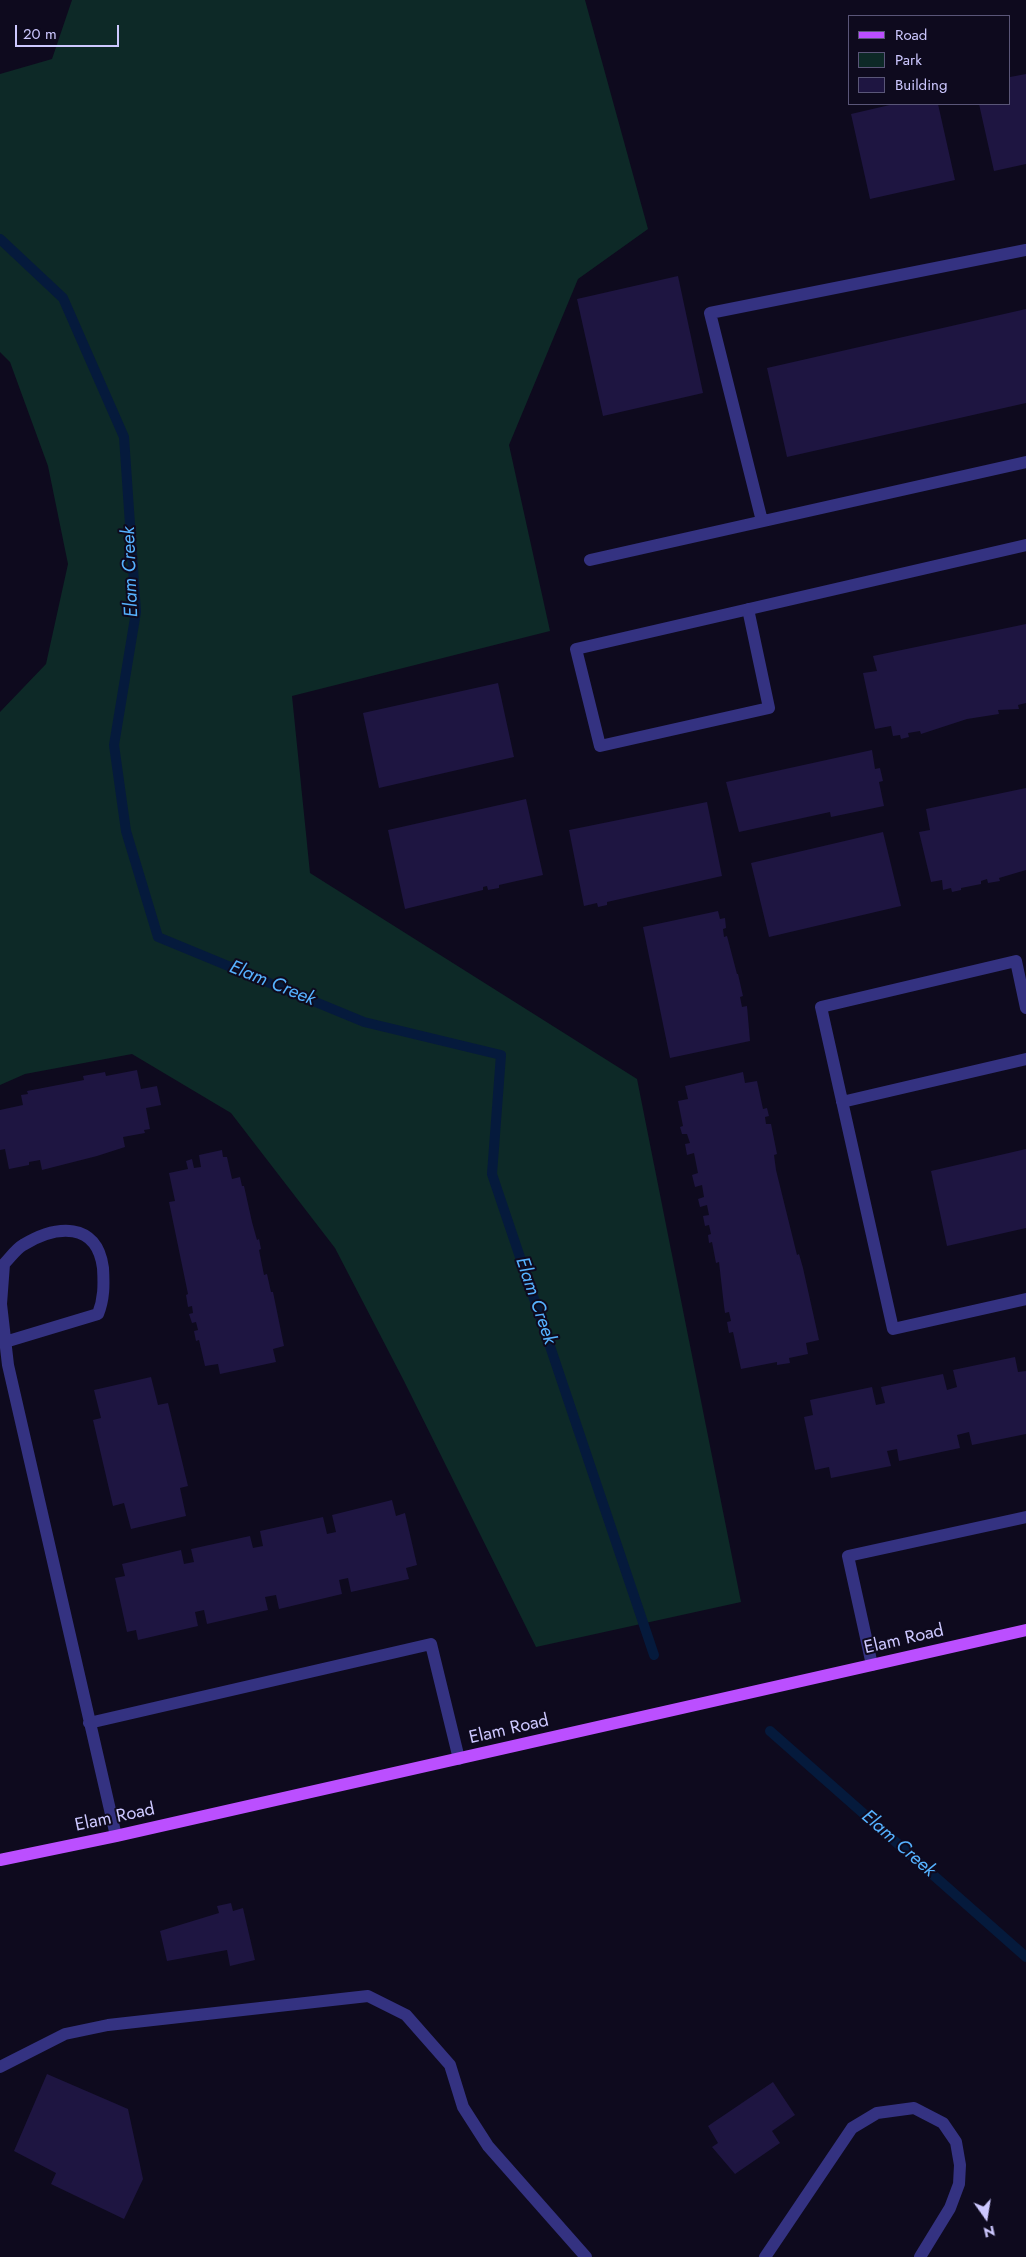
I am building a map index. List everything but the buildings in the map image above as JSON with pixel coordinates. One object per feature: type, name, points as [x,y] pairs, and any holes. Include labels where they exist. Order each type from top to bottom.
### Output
[{"type":"main road","name":"Elam Road","points":[[0,1860],[116,1836],[1026,1630]]},
{"type":"lane","points":[[762,521],[710,313],[1026,250]]},
{"type":"lane","points":[[590,560],[1026,462]]},
{"type":"lane","points":[[748,609],[769,708],[600,746],[576,648],[1026,545]]},
{"type":"lane","points":[[1026,1008],[1016,961],[821,1006],[893,1329],[1026,1299]]},
{"type":"lane","points":[[842,1102],[1026,1059]]},
{"type":"lane","points":[[5,1342],[98,1314],[104,1300],[104,1280],[101,1258],[94,1241],[86,1235],[67,1230],[42,1236],[21,1246],[4,1264],[1,1304],[5,1342],[8,1365],[116,1836]]},
{"type":"lane","points":[[872,1665],[848,1556],[1026,1517]]},
{"type":"lane","points":[[89,1723],[431,1644],[459,1759]]},
{"type":"lane","points":[[0,2067],[65,2034],[108,2025],[368,1996],[406,2015],[450,2065],[463,2108],[488,2146],[586,2257]]},
{"type":"lane","points":[[766,2257],[852,2128],[877,2113],[914,2108],[943,2123],[956,2142],[960,2165],[959,2184],[950,2208],[920,2257]]},
{"type":"green space","points":[[72,0],[585,0],[648,229],[578,279],[509,445],[550,631],[292,696],[310,873],[637,1079],[741,1602],[536,1647],[404,1381],[335,1248],[231,1113],[132,1054],[25,1074],[0,1085],[0,712],[46,664],[68,564],[48,466],[10,362],[0,352],[0,74],[52,59]]},
{"type":"waterway","name":"Elam Creek","points":[[0,239],[63,298],[124,437],[136,612],[114,745],[126,831],[158,937],[364,1022],[501,1055],[492,1174],[654,1655]]},
{"type":"waterway","name":"Elam Creek","points":[[770,1731],[1026,1957]]}]
